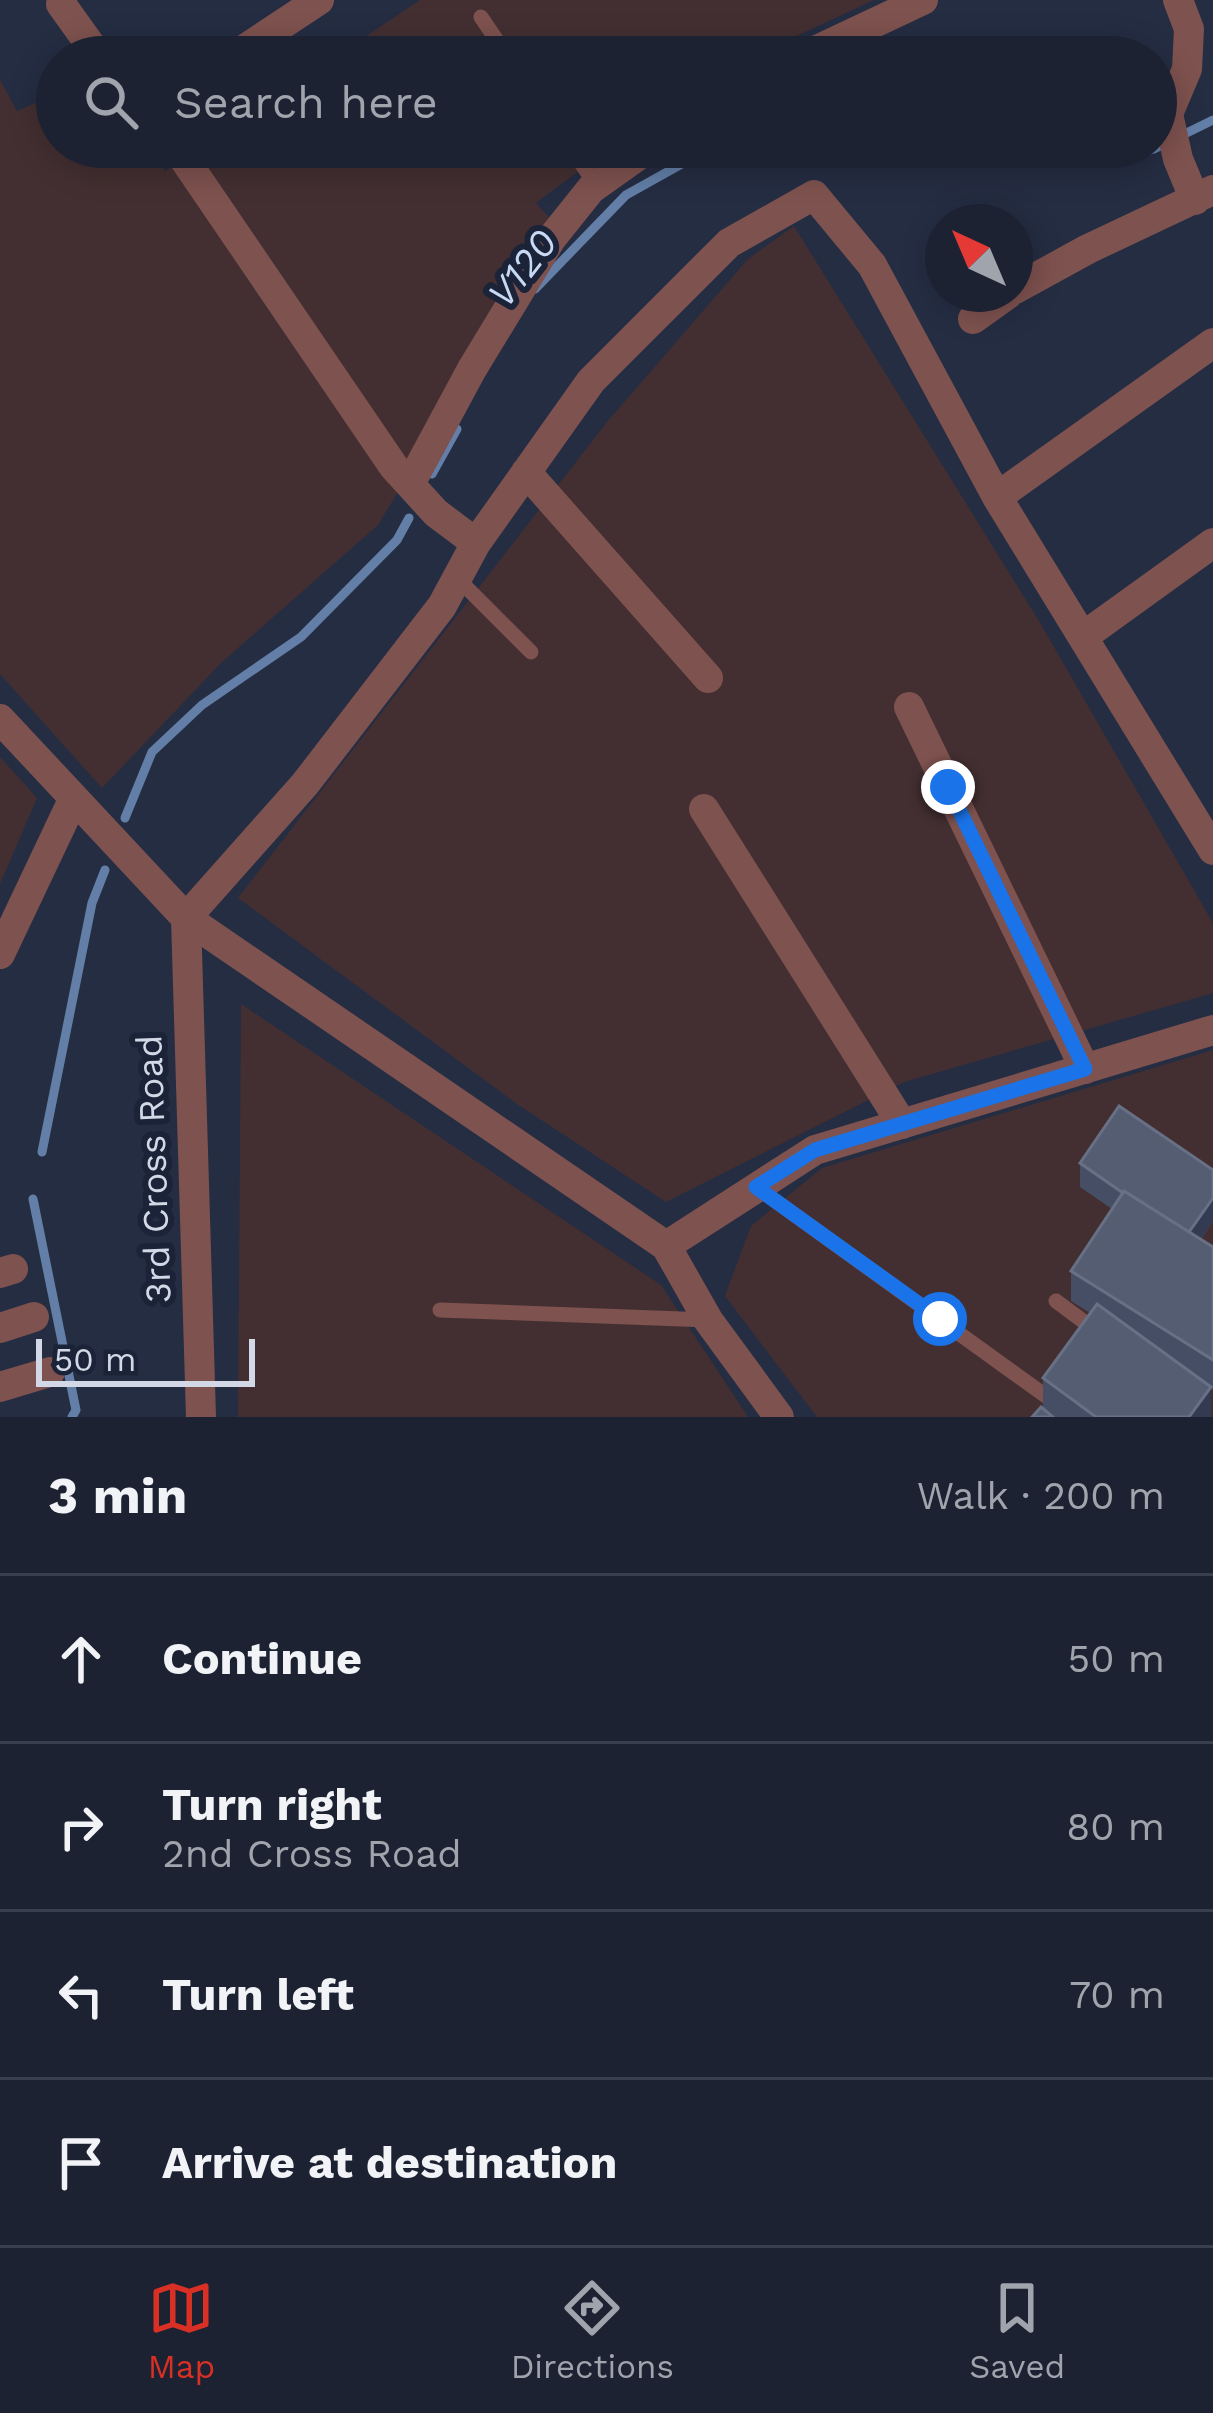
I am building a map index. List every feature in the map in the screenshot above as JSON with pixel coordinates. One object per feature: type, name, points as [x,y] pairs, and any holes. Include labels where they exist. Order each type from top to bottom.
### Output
[{"type":"street","points":[[62,0],[85,36]]},
{"type":"street","points":[[265,36],[319,0]]},
{"type":"street","points":[[847,36],[923,0]]},
{"type":"street","points":[[1177,93],[1187,69],[1189,29],[1178,0]]},
{"type":"street","points":[[1033,279],[1204,195],[1177,155]]},
{"type":"street","points":[[191,168],[410,484],[436,514],[476,543]]},
{"type":"street","points":[[410,484],[472,369],[551,239],[596,185],[620,168]]},
{"type":"street","points":[[186,918],[305,784],[442,606],[476,543],[591,381],[729,243],[814,195],[872,266],[998,497],[1213,850]]},
{"type":"street","points":[[973,319],[983,312]]},
{"type":"street","points":[[998,497],[1213,343]]},
{"type":"street","points":[[526,472],[709,678]]},
{"type":"street","points":[[1084,636],[1213,543]]},
{"type":"street","points":[[909,707],[1085,1069]]},
{"type":"street","points":[[0,719],[186,918],[666,1246],[708,1320],[779,1417]]},
{"type":"street","points":[[0,954],[73,800]]},
{"type":"street","points":[[704,809],[902,1124]]},
{"type":"street","name":"3rd Cross Road","points":[[186,918],[200,1417]]},
{"type":"street","points":[[666,1246],[815,1150],[1213,1030]]},
{"type":"street","points":[[0,1328],[34,1318]]},
{"type":"street","points":[[0,1387],[50,1372]]},
{"type":"lane","points":[[481,17],[494,36]]},
{"type":"lane","points":[[584,168],[596,185]]},
{"type":"lane","points":[[457,578],[531,652]]},
{"type":"lane","points":[[756,1187],[1050,1399]]},
{"type":"lane","points":[[1056,1301],[1108,1339]]},
{"type":"lane","points":[[440,1310],[708,1320]]},
{"type":"shaded area","points":[[420,0],[874,0],[796,36],[366,36]]},
{"type":"shaded area","points":[[0,80],[17,111],[36,102],[36,168],[583,168],[536,203],[558,227],[378,525],[221,663],[102,788],[0,674]]},
{"type":"shaded area","points":[[794,226],[1039,621],[1213,923],[1213,993],[904,1082],[666,1202],[517,1104],[238,898],[607,422],[748,259]]},
{"type":"shaded area","points":[[0,757],[37,798],[0,884]]},
{"type":"shaded area","points":[[241,1004],[661,1285],[748,1417],[238,1417]]},
{"type":"shaded area","points":[[1213,1050],[1213,1417],[817,1417],[725,1296],[751,1226],[822,1168]]},
{"type":"building","points":[[1119,1106],[1213,1170],[1213,1198],[1189,1232],[1080,1163]]},
{"type":"building","points":[[1124,1191],[1213,1247],[1213,1360],[1071,1271]]},
{"type":"building","points":[[1097,1304],[1211,1387],[1189,1417],[1096,1417],[1043,1378]]},
{"type":"building","points":[[1041,1407],[1053,1417],[1032,1417]]},
{"type":"waterway","name":"V120","points":[[1177,138],[1213,120]]},
{"type":"waterway","name":"V120","points":[[535,289],[626,195],[674,168]]},
{"type":"waterway","name":"V120","points":[[432,474],[457,429]]},
{"type":"waterway","name":"V120","points":[[125,818],[152,752],[202,705],[301,637],[397,540],[409,518]]},
{"type":"waterway","name":"V120","points":[[42,1152],[92,903],[105,870]]},
{"type":"waterway","name":"V120","points":[[33,1199],[76,1410],[72,1417]]},
{"type":"route","points":[[940,1319],[756,1187],[815,1150],[1085,1069],[948,787]]}]
